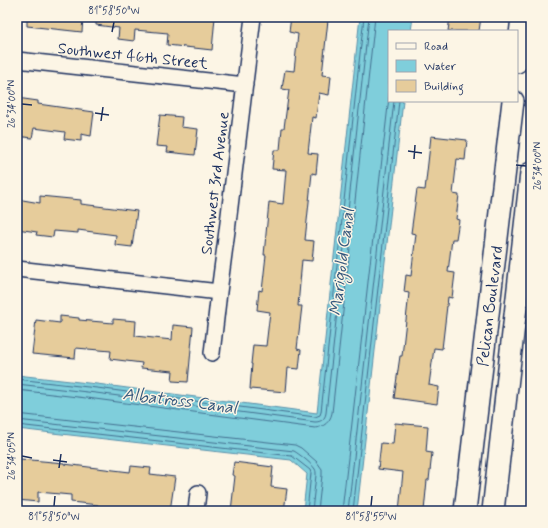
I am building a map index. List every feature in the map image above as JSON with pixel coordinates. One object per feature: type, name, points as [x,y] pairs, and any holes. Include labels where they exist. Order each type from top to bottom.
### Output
[{"type":"street","name":"Southwest 3rd Avenue","points":[[212,354],[253,17]]},
{"type":"street","points":[[518,53],[522,17]]},
{"type":"street","name":"Southwest 46th Street","points":[[17,60],[245,85]]},
{"type":"street","name":"Pelican Boulevard","points":[[465,511],[512,102]]},
{"type":"street","name":"Pelican Boulevard","points":[[493,511],[531,173]]},
{"type":"street","points":[[17,269],[219,292]]},
{"type":"street","points":[[196,511],[198,493]]},
{"type":"water","points":[[360,17],[413,17],[411,30],[388,30],[388,102],[403,102],[357,511],[303,511],[307,474],[291,460],[17,429],[17,375],[317,413]]},
{"type":"building","points":[[27,17],[83,17],[82,32],[27,26]]},
{"type":"building","points":[[96,17],[215,17],[212,50],[167,45],[168,33],[135,30],[134,41],[118,39],[119,28],[96,25]]},
{"type":"building","points":[[291,17],[328,20],[322,75],[331,76],[329,95],[319,93],[316,118],[312,117],[308,153],[318,154],[316,174],[312,173],[305,240],[314,241],[312,261],[302,260],[298,306],[302,306],[297,349],[301,350],[299,369],[288,368],[286,392],[250,389],[253,345],[266,346],[270,312],[257,310],[259,290],[262,291],[266,255],[264,255],[269,202],[283,204],[286,170],[272,169],[274,150],[280,150],[282,128],[284,128],[289,90],[282,89],[285,70],[294,71],[298,34],[289,32]]},
{"type":"building","points":[[450,17],[481,17],[479,30],[448,30]]},
{"type":"building","points":[[17,98],[38,101],[38,104],[94,112],[91,136],[81,134],[81,141],[64,139],[65,132],[34,128],[32,138],[17,136]]},
{"type":"building","points":[[160,115],[182,117],[181,127],[198,129],[195,155],[167,152],[168,147],[156,146]]},
{"type":"building","points":[[431,136],[467,140],[465,160],[457,159],[453,194],[459,195],[456,219],[459,220],[456,239],[452,239],[448,272],[455,273],[452,298],[448,297],[442,349],[434,348],[429,385],[439,387],[437,404],[394,398],[400,356],[402,356],[409,293],[404,292],[406,275],[411,276],[416,234],[411,233],[417,189],[425,190]]},
{"type":"building","points":[[40,196],[81,200],[81,204],[137,211],[132,247],[115,245],[116,235],[78,230],[78,233],[54,231],[53,237],[36,235],[37,232],[17,229],[17,199],[40,203]]},
{"type":"building","points":[[60,316],[79,318],[79,320],[113,323],[113,319],[136,321],[135,336],[172,340],[173,325],[193,327],[188,382],[172,381],[173,371],[141,368],[142,363],[110,359],[111,351],[76,348],[75,358],[32,354],[36,320],[60,323]]},
{"type":"building","points":[[395,423],[428,426],[426,452],[432,453],[429,480],[427,480],[424,511],[399,511],[403,472],[378,469],[381,443],[393,444]]},
{"type":"building","points":[[20,459],[130,472],[131,466],[151,468],[150,474],[175,477],[170,511],[148,508],[148,511],[98,511],[98,505],[71,502],[71,495],[38,492],[38,502],[17,500]]},
{"type":"building","points":[[234,462],[273,467],[271,487],[287,489],[284,511],[231,511],[235,476],[232,475]]},
{"type":"water label","name":"Marigold Canal","points":[[341,262]]},
{"type":"water label","name":"Albatross Canal","points":[[180,400]]}]
